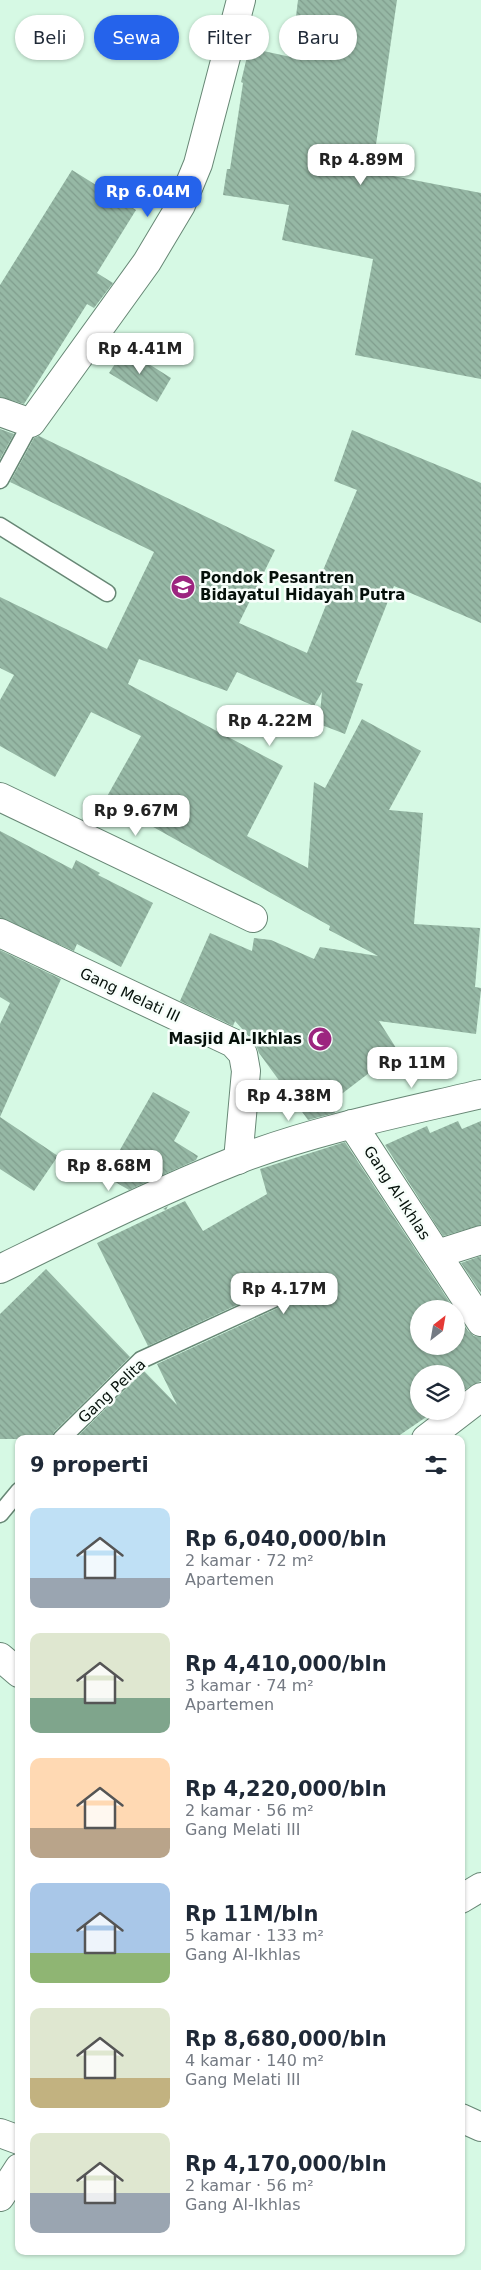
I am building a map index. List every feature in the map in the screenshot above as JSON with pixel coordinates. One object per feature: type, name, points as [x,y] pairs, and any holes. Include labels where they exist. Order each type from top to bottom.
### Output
[{"type":"street","points":[[0,412],[31,422],[147,262],[181,205],[198,164],[241,0]]},
{"type":"street","points":[[0,797],[253,918]]},
{"type":"street","name":"Gang Melati III","points":[[0,933],[233,1043],[243,1054],[246,1071],[238,1160]]},
{"type":"street","points":[[0,1269],[120,1210],[238,1160],[352,1124],[481,1094]]},
{"type":"street","name":"Gang Al-Ikhlas","points":[[352,1124],[481,1322]]},
{"type":"street","points":[[437,1254],[481,1240]]},
{"type":"street","points":[[431,1435],[481,1397]]},
{"type":"street","points":[[0,1657],[15,1670]]},
{"type":"street","points":[[465,1897],[481,1887]]},
{"type":"street","points":[[465,2120],[481,2127]]},
{"type":"street","points":[[0,2133],[15,2139]]},
{"type":"street","points":[[0,2197],[15,2174]]},
{"type":"lane","points":[[0,480],[31,422]]},
{"type":"lane","points":[[0,526],[107,593]]},
{"type":"lane","name":"Gang Pelita","points":[[65,1435],[141,1360],[302,1286]]},
{"type":"lane","points":[[0,1514],[15,1496]]},
{"type":"building","points":[[298,0],[397,0],[372,172],[481,193],[481,379],[355,355],[373,259],[282,240],[289,205],[223,195],[227,169],[230,169],[243,83],[241,82],[246,60],[269,60],[269,52],[279,54],[279,60],[357,60],[357,15],[296,15]]},
{"type":"building","points":[[72,170],[136,210],[97,273],[113,283],[94,308],[87,304],[24,404],[0,397],[0,285]]},
{"type":"building","points":[[125,349],[171,378],[157,402],[109,373]]},
{"type":"building","points":[[0,429],[14,434],[0,459]]},
{"type":"building","points":[[352,430],[481,483],[481,623],[394,586],[356,682],[363,684],[345,734],[319,724],[322,692],[314,706],[237,672],[227,691],[139,659],[128,684],[283,766],[247,836],[308,868],[314,782],[325,788],[362,719],[421,751],[389,810],[423,813],[414,924],[480,928],[475,987],[481,988],[481,990],[476,1034],[379,1021],[398,1051],[331,1102],[335,1113],[308,1120],[259,1053],[255,1043],[235,1021],[233,1026],[180,1001],[210,933],[252,951],[254,938],[271,940],[314,959],[320,947],[378,956],[329,930],[330,926],[105,800],[141,736],[91,712],[55,777],[0,746],[0,700],[14,675],[0,668],[0,597],[107,649],[154,552],[10,482],[34,438],[39,436],[275,550],[239,623],[307,653],[328,600],[313,594],[357,490],[334,481]]},
{"type":"building","points":[[0,831],[72,869],[76,860],[100,873],[98,875],[153,903],[121,967],[77,944],[74,951],[0,918]]},
{"type":"building","points":[[0,950],[61,979],[0,1117],[0,1024],[10,1003],[0,997]]},
{"type":"building","points":[[153,1092],[190,1112],[174,1141],[198,1156],[196,1160],[129,1190],[105,1176]]},
{"type":"building","points":[[0,1117],[58,1156],[34,1191],[0,1169]]},
{"type":"building","points":[[458,1121],[462,1129],[481,1121],[481,1225],[443,1236],[385,1145],[427,1126],[430,1133]]},
{"type":"building","points":[[345,1142],[448,1300],[410,1300],[410,1355],[465,1355],[465,1326],[474,1336],[481,1337],[481,1381],[465,1390],[465,1365],[410,1365],[410,1420],[422,1420],[400,1435],[79,1435],[144,1371],[177,1405],[157,1364],[306,1295],[312,1287],[308,1278],[298,1277],[148,1346],[97,1243],[185,1201],[203,1231],[267,1194],[260,1169]]},
{"type":"building","points":[[481,1256],[481,1293],[461,1263]]},
{"type":"building","points":[[46,1269],[130,1357],[53,1435],[15,1435],[15,1439],[0,1439],[0,1314]]},
{"type":"place","name":"Pondok Pesantren Bidayatul Hidayah Putra","points":[[183,587]]},
{"type":"place","name":"Masjid Al-Ikhlas","points":[[320,1039]]}]
